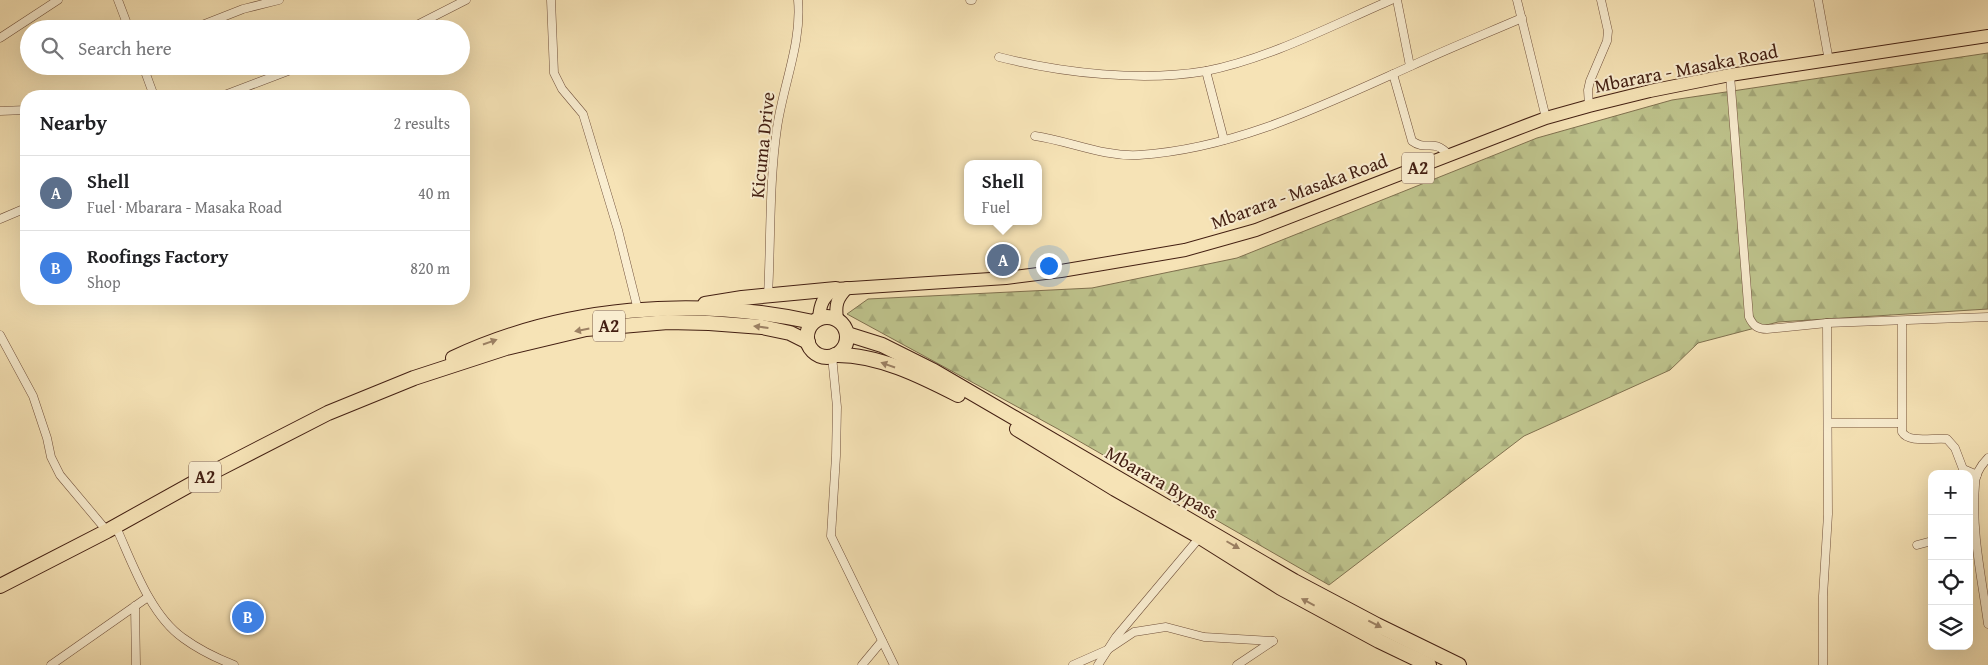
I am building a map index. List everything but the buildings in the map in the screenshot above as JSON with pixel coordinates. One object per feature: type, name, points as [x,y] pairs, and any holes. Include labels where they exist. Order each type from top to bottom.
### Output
[{"type":"highway","name":"A2","points":[[0,586],[112,529],[213,472],[328,413],[414,378],[479,346],[550,324],[638,310],[742,305],[768,296],[842,288]]},
{"type":"highway","name":"A2","points":[[742,305],[781,316],[816,320],[828,317],[837,320]]},
{"type":"highway","points":[[808,342],[808,331],[816,320]]},
{"type":"highway","points":[[834,355],[844,346],[847,334],[844,327],[837,320]]},
{"type":"highway","name":"A2","points":[[414,378],[506,348],[586,329],[668,322],[709,322],[762,327],[790,333],[808,342],[818,354],[834,355]]},
{"type":"highway","name":"Mbarara Bypass","points":[[847,334],[882,345],[934,371],[1294,581],[1377,626],[1459,665]]},
{"type":"highway","name":"Mbarara Bypass","points":[[834,355],[850,354],[876,361],[934,383],[1006,422],[1115,489],[1200,537],[1281,588],[1379,641],[1429,665]]},
{"type":"main road","name":"Mbarara - Masaka Road","points":[[842,288],[1006,278],[1061,272],[1185,250],[1256,230],[1546,118],[1589,106],[1650,91],[1730,75],[1988,36]]},
{"type":"main road","points":[[837,320],[836,305],[842,288]]},
{"type":"main road","points":[[816,320],[824,296],[842,288]]},
{"type":"street","points":[[27,20],[58,0]]},
{"type":"street","points":[[118,0],[126,20]]},
{"type":"street","points":[[215,20],[243,9],[279,0]]},
{"type":"street","points":[[427,20],[466,0]]},
{"type":"street","points":[[551,0],[554,73],[562,89],[583,114],[618,230],[638,310]]},
{"type":"street","name":"Kicuma Drive","points":[[768,296],[772,187],[777,130],[794,49],[799,11],[798,0]]},
{"type":"street","points":[[999,57],[1034,66],[1119,75],[1154,76],[1206,71],[1270,52],[1391,0]]},
{"type":"street","points":[[1397,0],[1410,66]]},
{"type":"street","points":[[1517,0],[1546,118]]},
{"type":"street","points":[[1589,106],[1588,90],[1590,81],[1608,41],[1602,0]]},
{"type":"street","points":[[1818,0],[1829,60]]},
{"type":"street","points":[[1035,136],[1050,138],[1105,153],[1138,155],[1194,148],[1224,140],[1334,101],[1522,18]]},
{"type":"street","points":[[0,38],[20,25]]},
{"type":"street","points":[[1206,71],[1224,140]]},
{"type":"street","points":[[1392,74],[1412,142],[1436,145],[1449,156]]},
{"type":"street","points":[[146,75],[152,90]]},
{"type":"street","points":[[238,90],[277,75]]},
{"type":"street","points":[[1730,75],[1750,317],[1752,322],[1760,329],[1827,323],[1988,317]]},
{"type":"street","points":[[0,111],[20,110]]},
{"type":"street","points":[[0,219],[20,211]]},
{"type":"street","points":[[1902,321],[1902,432],[1908,438],[1947,439],[1955,448],[1963,469],[1977,475]]},
{"type":"street","points":[[1824,665],[1823,596],[1828,514],[1827,323]]},
{"type":"street","points":[[0,335],[33,396],[47,438],[51,457],[60,474],[112,529],[148,597],[172,628],[182,638],[234,665]]},
{"type":"street","points":[[834,355],[837,406],[831,536],[894,665]]},
{"type":"street","points":[[1828,423],[1901,423]]},
{"type":"street","points":[[1973,515],[1974,485],[1982,464],[1988,458]]},
{"type":"street","points":[[1098,665],[1116,637],[1200,537]]},
{"type":"street","points":[[1973,539],[1988,624]]},
{"type":"street","points":[[1917,545],[1928,542]]},
{"type":"street","points":[[50,665],[148,597]]},
{"type":"street","points":[[135,606],[136,665]]},
{"type":"street","points":[[1074,665],[1107,650],[1134,632],[1166,627],[1204,637],[1274,641],[1237,665]]},
{"type":"street","points":[[862,665],[882,641]]},
{"type":"green space","points":[[1988,53],[1988,309],[1778,322],[1698,343],[1670,370],[1524,436],[1329,585],[1058,429],[847,314],[868,299],[1092,288],[1237,258],[1537,138],[1672,100]]},
{"type":"place","name":"Shell","points":[[1003,260]]},
{"type":"place","name":"Roofings Factory","points":[[248,617]]}]
